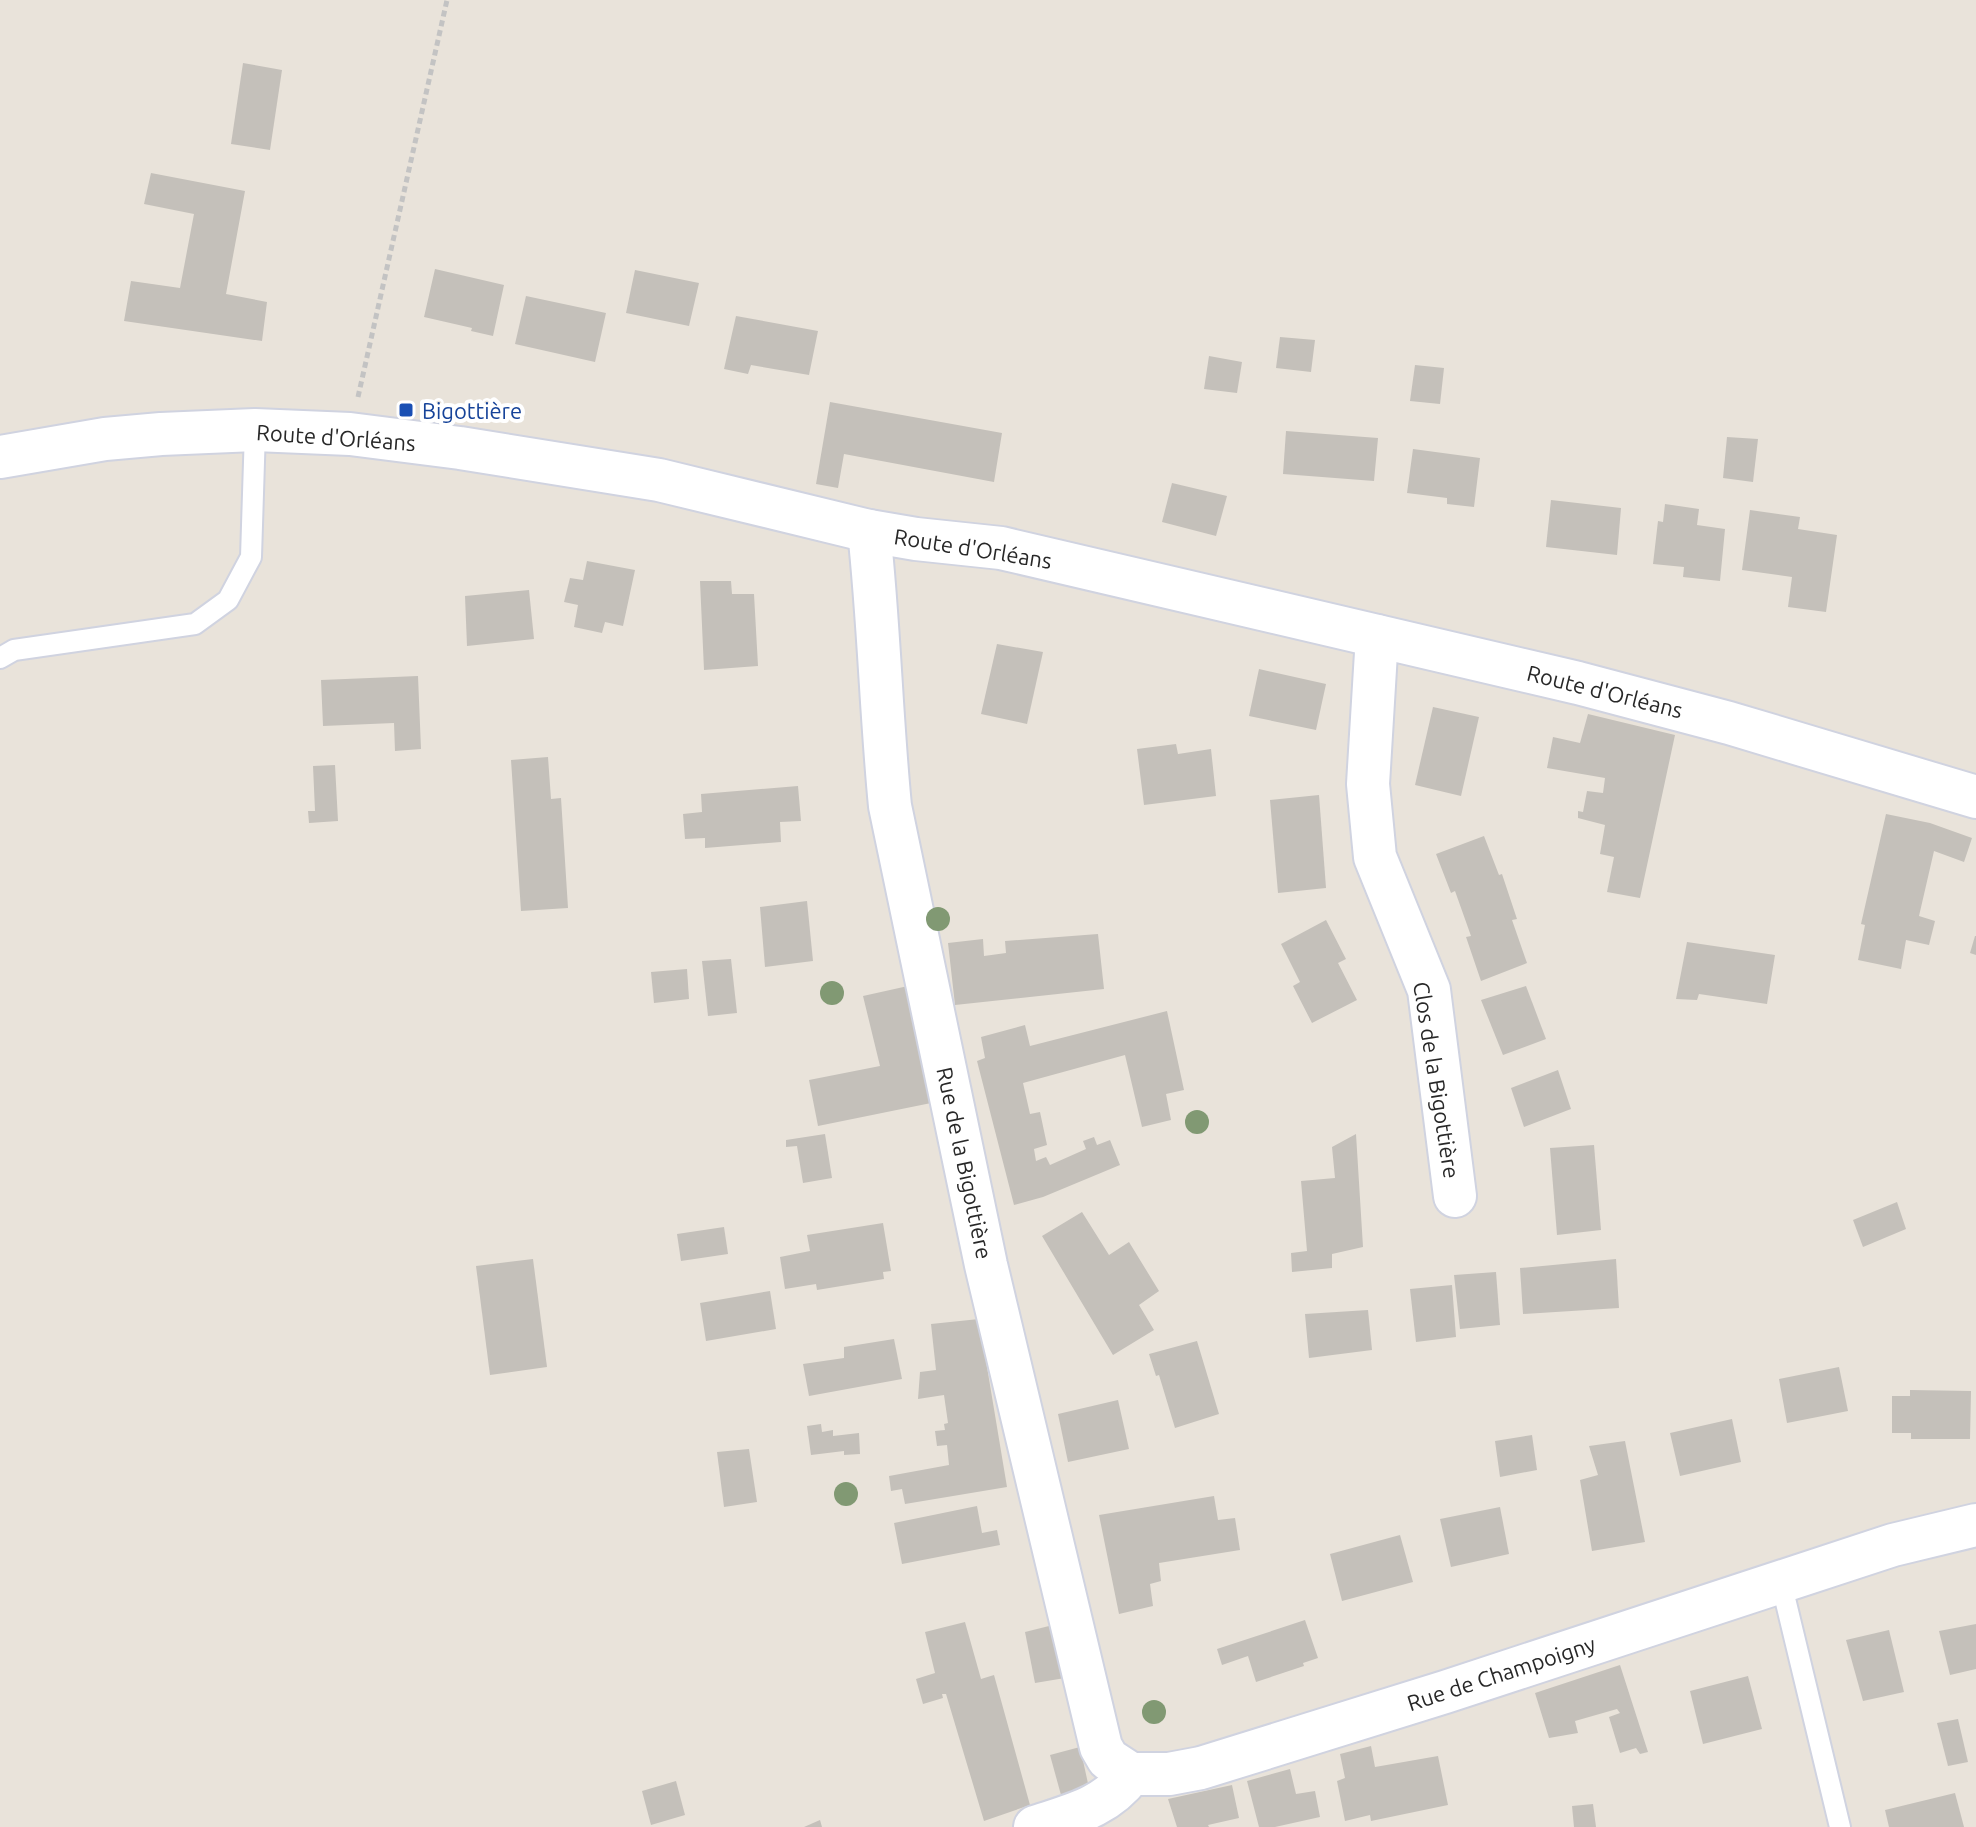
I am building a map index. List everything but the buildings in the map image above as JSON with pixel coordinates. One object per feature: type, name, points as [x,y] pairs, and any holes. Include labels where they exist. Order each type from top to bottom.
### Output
[{"type":"street","name":"Route d'Orléans","points":[[0,457],[105,439],[255,430],[350,434],[659,480],[869,531],[1001,548],[1377,636],[1657,704],[1976,797]]},
{"type":"street","name":"Rue de la Bigottière","points":[[869,531],[878,609],[890,806],[983,1249],[1098,1737],[1108,1759],[1131,1774]]},
{"type":"street","name":"Clos de la Bigottière","points":[[1377,636],[1368,784],[1375,857],[1429,990],[1455,1196]]},
{"type":"street","name":"Rue de Champoigny","points":[[1131,1774],[1169,1774],[1201,1768],[1905,1542],[1976,1525]]},
{"type":"street","points":[[1035,1827],[1092,1808],[1120,1788],[1131,1774]]},
{"type":"lane","points":[[0,658],[14,650],[195,624],[228,600],[251,557],[255,430]]},
{"type":"lane","points":[[1781,1582],[1840,1827]]},
{"type":"path","points":[[350,434],[447,0]]},
{"type":"place","name":"Bigottière","points":[[406,410]]}]
